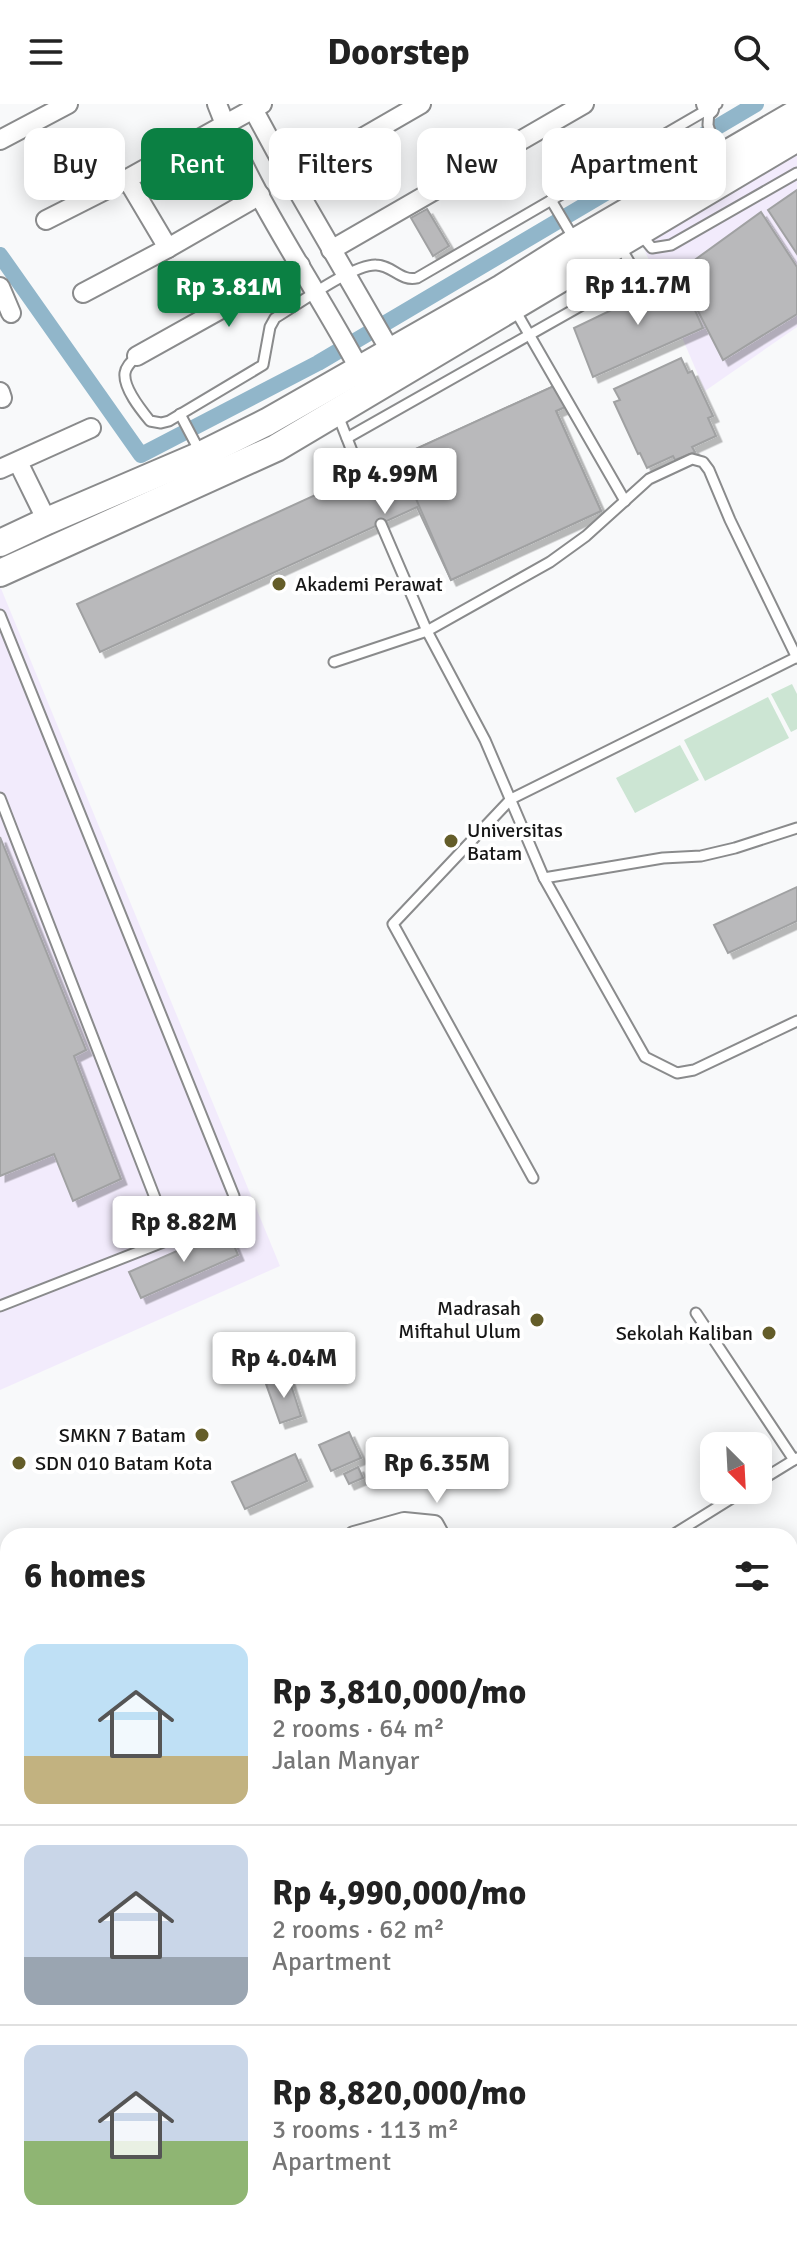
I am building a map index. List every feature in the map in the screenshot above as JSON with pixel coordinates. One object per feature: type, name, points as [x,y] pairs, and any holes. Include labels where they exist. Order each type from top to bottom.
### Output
[{"type":"main road","points":[[726,145],[797,113]]},
{"type":"main road","points":[[0,543],[47,521],[130,500],[276,448],[797,138]]},
{"type":"main road","points":[[0,573],[130,500],[197,448],[267,422],[356,363],[381,335],[502,288],[571,234],[629,200]]},
{"type":"street","points":[[217,104],[260,195],[356,363]]},
{"type":"street","points":[[379,128],[421,104]]},
{"type":"street","points":[[331,250],[584,104]]},
{"type":"street","points":[[0,140],[65,105]]},
{"type":"street","points":[[46,220],[127,179],[256,106],[269,133]]},
{"type":"street","points":[[127,179],[168,248]]},
{"type":"street","points":[[83,293],[260,195]]},
{"type":"street","points":[[303,200],[381,335]]},
{"type":"street","points":[[137,356],[300,265]]},
{"type":"street","points":[[0,287],[11,313]]},
{"type":"street","points":[[47,521],[9,466],[91,428]]},
{"type":"street","points":[[383,1528],[404,1522],[434,1525],[436,1528]]},
{"type":"lane","points":[[680,128],[710,111]]},
{"type":"lane","points":[[347,438],[598,296],[631,273],[629,238],[652,248],[671,245],[797,173]]},
{"type":"lane","points":[[137,356],[124,375],[129,389],[145,415],[154,423],[161,423],[263,365],[270,327],[275,318],[365,266],[386,266],[404,278],[417,278],[551,200],[571,234]]},
{"type":"lane","points":[[514,307],[625,501]]},
{"type":"lane","points":[[337,413],[361,474]]},
{"type":"lane","points":[[180,414],[197,448]]},
{"type":"lane","points":[[334,662],[427,631],[550,562],[586,536],[649,479],[692,459],[703,462],[709,470],[797,657],[511,799],[393,924],[533,1178]]},
{"type":"lane","points":[[381,524],[427,631],[485,740],[544,878],[645,1057],[677,1073],[694,1070],[797,1021]]},
{"type":"lane","points":[[0,615],[234,1196],[236,1211],[225,1221],[0,1306]]},
{"type":"lane","points":[[0,798],[171,1239]]},
{"type":"lane","points":[[544,878],[663,858],[701,856],[797,828]]},
{"type":"lane","points":[[696,1313],[795,1459],[772,1473]]},
{"type":"lane","points":[[684,1528],[722,1504]]},
{"type":"shaded area","points":[[797,152],[797,327],[705,391],[642,244],[716,200],[726,200],[726,194]]},
{"type":"shaded area","points":[[0,586],[280,1266],[0,1390]]},
{"type":"green space","points":[[792,684],[797,694],[797,729],[791,732],[771,694]]},
{"type":"green space","points":[[768,697],[789,738],[705,781],[684,740]]},
{"type":"green space","points":[[680,745],[699,780],[635,813],[616,778]]},
{"type":"building","points":[[797,190],[797,254],[768,210]]},
{"type":"building","points":[[427,209],[449,246],[433,256],[411,218]]},
{"type":"building","points":[[761,212],[797,267],[797,314],[723,360],[678,272]]},
{"type":"building","points":[[680,277],[703,328],[593,377],[574,328]]},
{"type":"building","points":[[681,358],[688,373],[692,371],[713,416],[708,418],[716,436],[692,447],[695,452],[675,460],[673,456],[647,468],[614,402],[620,400],[614,389]]},
{"type":"building","points":[[556,385],[565,407],[556,411],[601,511],[451,580],[417,507],[100,652],[77,604]]},
{"type":"building","points":[[556,385],[565,407],[556,411],[601,511],[451,580],[398,457]]},
{"type":"building","points":[[0,837],[86,1050],[74,1056],[121,1179],[73,1201],[54,1154],[0,1176]]},
{"type":"building","points":[[797,887],[797,921],[728,953],[714,925]]},
{"type":"building","points":[[227,1229],[238,1255],[141,1298],[129,1272]]},
{"type":"building","points":[[284,1339],[290,1356],[272,1363],[265,1346]]},
{"type":"building","points":[[255,1352],[261,1365],[249,1370],[243,1357]]},
{"type":"building","points":[[288,1376],[301,1416],[280,1423],[266,1384]]},
{"type":"building","points":[[349,1432],[361,1458],[331,1471],[319,1445]]},
{"type":"building","points":[[295,1454],[307,1481],[245,1509],[232,1482]]},
{"type":"building","points":[[358,1467],[363,1478],[349,1484],[344,1474]]},
{"type":"waterway","points":[[0,255],[141,455],[318,363],[756,104]]},
{"type":"place","name":"Akademi Perawat","points":[[279,584]]},
{"type":"place","name":"Universitas Batam","points":[[451,841]]},
{"type":"place","name":"Madrasah Miftahul Ulum","points":[[537,1320]]},
{"type":"place","name":"Sekolah Kaliban","points":[[769,1333]]},
{"type":"place","name":"SMKN 7 Batam","points":[[202,1435]]},
{"type":"place","name":"SDN 010 Batam Kota","points":[[19,1463]]}]
